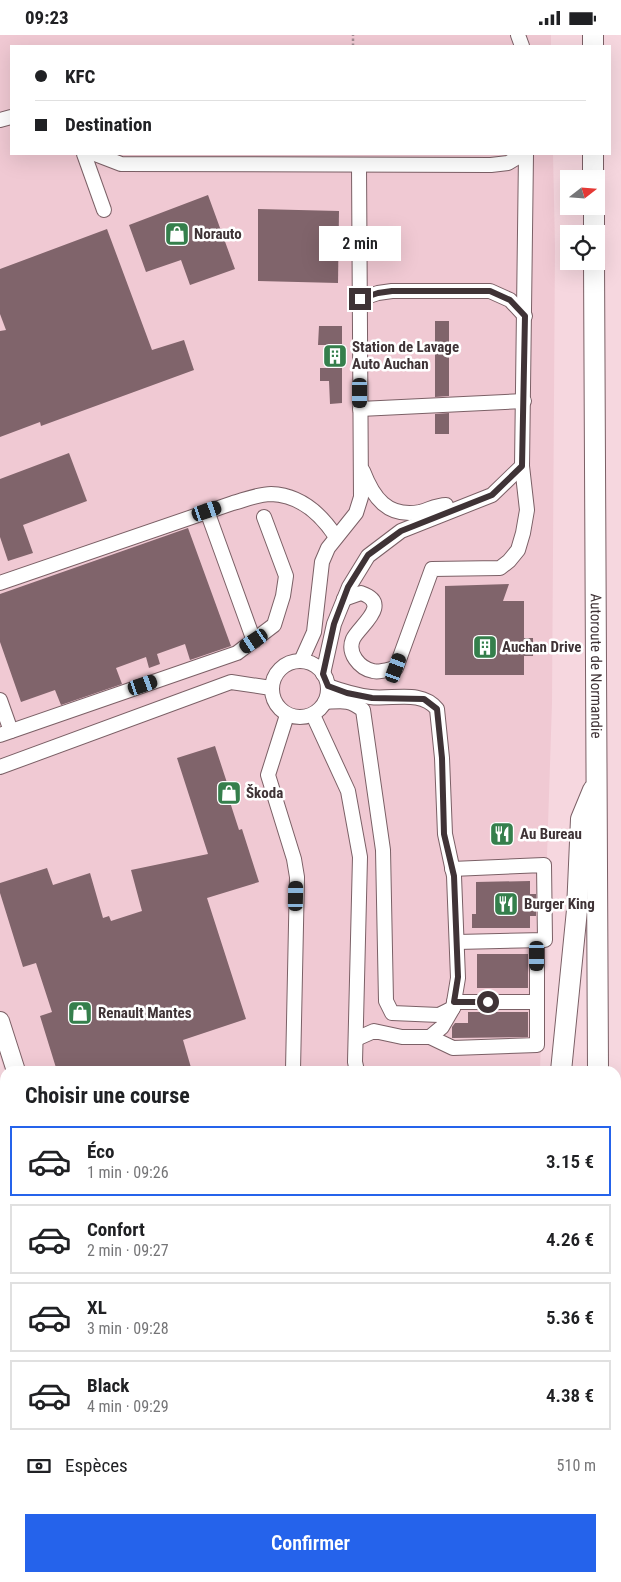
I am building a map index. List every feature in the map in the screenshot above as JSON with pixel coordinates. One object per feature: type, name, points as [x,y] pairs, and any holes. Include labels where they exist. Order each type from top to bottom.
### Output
[{"type":"highway","points":[[593,155],[594,170]]},
{"type":"highway","name":"Autoroute de Normandie","points":[[594,270],[598,1066]]},
{"type":"highway","points":[[561,1066],[577,910],[581,819],[597,781]]},
{"type":"main road","points":[[0,1021],[14,1066]]},
{"type":"street","points":[[84,155],[104,210]]},
{"type":"street","points":[[97,155],[121,165],[503,165],[522,155]]},
{"type":"street","points":[[344,599],[361,593],[371,599],[374,605],[371,618],[352,641],[352,651],[355,658],[360,664],[374,672],[396,668],[432,569],[500,568],[518,550],[527,510],[522,466],[525,316],[524,155]]},
{"type":"street","points":[[302,661],[314,632],[322,561],[336,537],[356,513],[360,497],[360,165]]},
{"type":"street","points":[[360,299],[392,291],[490,291],[510,300],[525,316]]},
{"type":"street","points":[[360,409],[524,401]]},
{"type":"street","points":[[359,463],[377,499],[399,512],[418,512],[441,505],[462,505]]},
{"type":"street","points":[[430,1037],[442,1027],[454,1005],[458,977],[452,869],[444,834],[442,758],[437,709],[424,699],[372,698],[347,693],[326,680],[310,663],[302,661],[284,665],[278,671],[271,687],[272,699],[278,708],[287,715],[304,718],[312,715],[325,702],[326,680],[334,624],[348,587],[368,555],[401,531],[462,505],[492,495],[522,466]]},
{"type":"street","points":[[0,583],[207,511],[270,494],[294,499],[311,508],[322,517],[336,537]]},
{"type":"street","points":[[207,511],[254,641]]},
{"type":"street","points":[[0,699],[6,733],[237,653],[274,625],[283,596],[286,576],[264,517]]},
{"type":"street","points":[[0,767],[231,682],[271,687]]},
{"type":"street","points":[[363,710],[372,698]]},
{"type":"street","points":[[325,702],[353,702],[363,710],[383,850],[386,1001],[392,1013],[439,1015],[454,1005],[537,1002]]},
{"type":"street","points":[[287,715],[268,775],[297,877],[293,1066]]},
{"type":"street","points":[[312,715],[348,791],[360,857],[357,1066]]},
{"type":"street","points":[[452,869],[544,865],[545,941],[457,942]]},
{"type":"street","points":[[356,1039],[374,1031],[402,1037],[430,1037],[453,1047],[537,1045],[537,941]]},
{"type":"shaded area","points":[[0,35],[551,35],[551,45],[10,45],[10,155],[553,155],[555,247],[552,703],[540,1066],[3,1066],[0,1057]]},
{"type":"building","name":"Norauto","points":[[208,195],[235,269],[190,285],[181,260],[146,272],[129,225]]},
{"type":"building","points":[[258,209],[339,211],[338,283],[258,281]]},
{"type":"building","points":[[107,229],[152,350],[184,340],[194,370],[41,426],[40,422],[0,437],[0,331],[6,330],[0,314],[0,269]]},
{"type":"building","points":[[435,321],[449,321],[449,396],[435,397]]},
{"type":"building","name":"Station de Lavage Auto Auchan","points":[[319,326],[342,326],[342,403],[330,404],[329,381],[320,381],[320,368],[329,368],[329,345],[318,345]]},
{"type":"building","points":[[449,413],[449,434],[435,434],[435,414]]},
{"type":"building","points":[[69,453],[87,501],[23,525],[33,553],[8,561],[0,537],[0,479]]},
{"type":"building","points":[[188,528],[231,646],[190,660],[185,644],[157,654],[160,664],[149,668],[146,657],[116,668],[122,684],[61,705],[55,690],[21,702],[0,642],[0,594]]},
{"type":"building","name":"Auchan Drive","points":[[509,584],[503,601],[524,601],[524,638],[533,638],[533,656],[524,656],[524,675],[445,675],[445,586]]},
{"type":"building","points":[[215,746],[232,798],[229,799],[239,830],[242,829],[259,882],[207,898],[246,1019],[183,1040],[191,1066],[55,1066],[40,1016],[52,1012],[36,963],[23,967],[0,893],[0,883],[47,868],[53,885],[90,873],[103,918],[109,916],[111,921],[142,911],[131,870],[208,854],[177,758]]},
{"type":"building","name":"Burger King","points":[[530,881],[530,894],[536,894],[536,916],[530,916],[530,928],[472,928],[472,914],[476,914],[476,882]]},
{"type":"building","points":[[477,954],[528,954],[528,988],[477,988]]},
{"type":"building","points":[[468,1012],[528,1012],[528,1037],[452,1038],[452,1027],[455,1023],[468,1023]]},
{"type":"place","name":"Norauto","points":[[177,234]]},
{"type":"place","name":"Station de Lavage Auto Auchan","points":[[335,356]]},
{"type":"place","name":"Auchan Drive","points":[[485,647]]},
{"type":"place","name":"Škoda","points":[[229,793]]},
{"type":"place","name":"Au Bureau","points":[[502,834]]},
{"type":"place","name":"Burger King","points":[[506,904]]},
{"type":"place","name":"Renault Mantes","points":[[80,1013]]},
{"type":"route","points":[[360,299],[384,291],[490,291],[510,300],[525,316],[524,454],[522,466],[492,495],[462,505],[401,531],[368,555],[348,587],[334,624],[323,674],[328,686],[347,693],[372,698],[416,697],[430,701],[437,709],[442,758],[444,834],[454,876],[458,977],[454,1002],[488,1002]]}]
